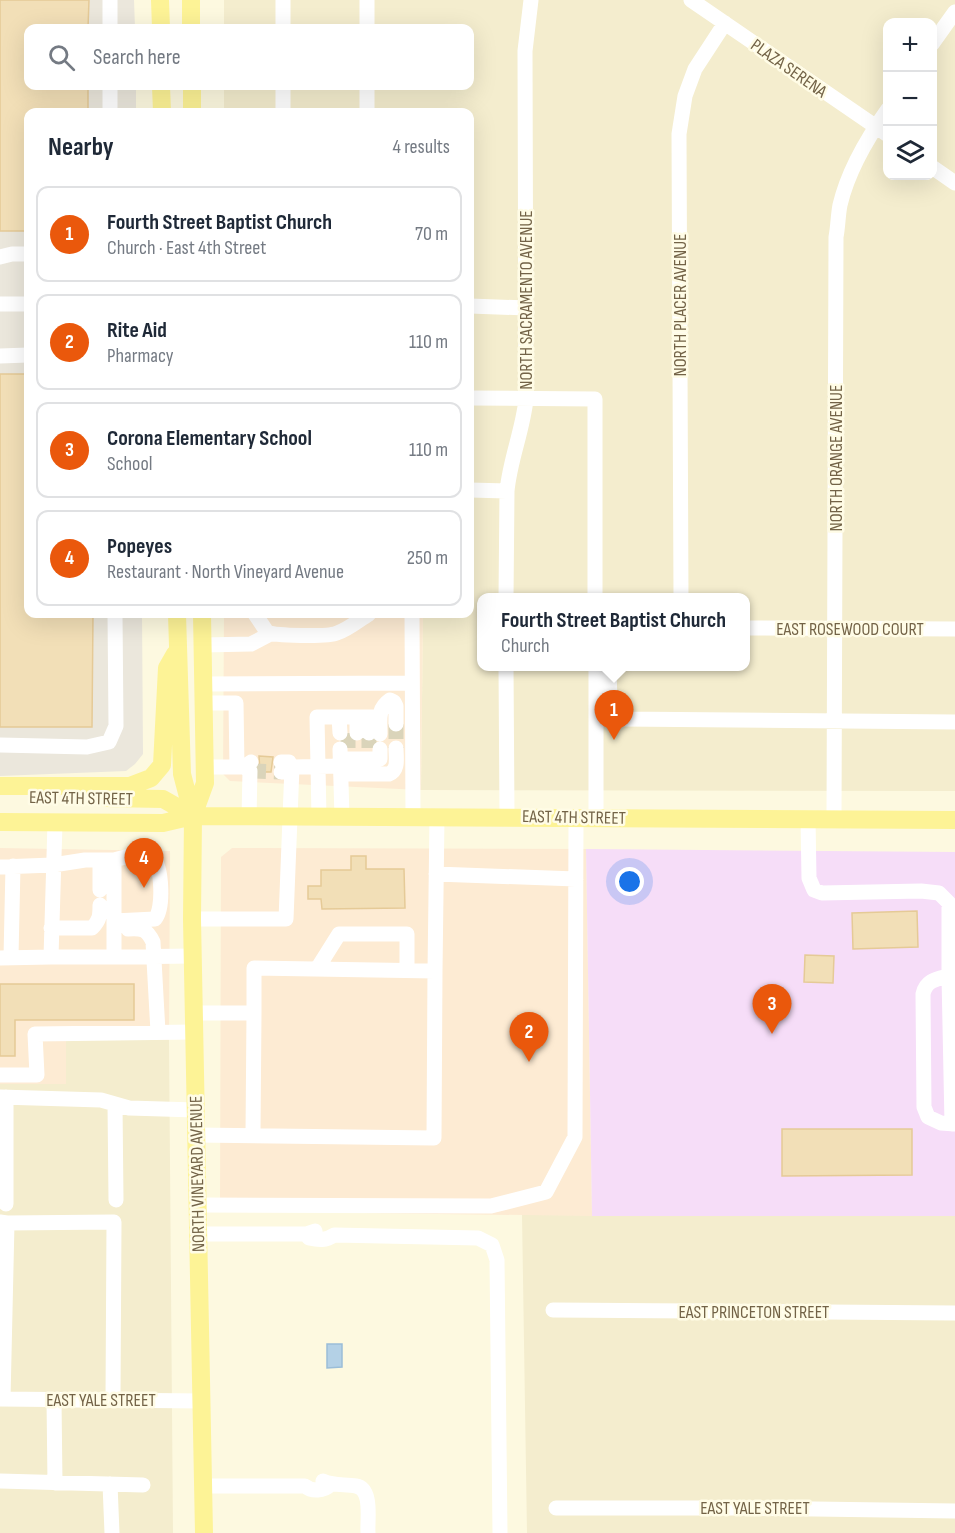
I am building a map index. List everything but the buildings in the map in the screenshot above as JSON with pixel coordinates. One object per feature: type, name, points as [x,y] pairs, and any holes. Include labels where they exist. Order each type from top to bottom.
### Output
[{"type":"main road","points":[[160,0],[160,24]]},
{"type":"main road","points":[[191,0],[191,24]]},
{"type":"main road","points":[[161,90],[162,108]]},
{"type":"main road","points":[[192,90],[192,108]]},
{"type":"main road","name":"NORTH VINEYARD AVENUE","points":[[177,618],[182,774],[193,816],[192,956],[204,1533]]},
{"type":"main road","name":"NORTH VINEYARD AVENUE","points":[[193,816],[205,783],[202,618]]},
{"type":"main road","points":[[0,786],[130,786],[151,778],[162,765],[167,668],[178,647]]},
{"type":"main road","name":"EAST 4TH STREET","points":[[0,796],[163,799],[193,816]]},
{"type":"main road","name":"EAST 4TH STREET","points":[[0,822],[163,823],[193,816],[955,820]]},
{"type":"street","points":[[110,0],[110,24]]},
{"type":"street","points":[[283,0],[283,24]]},
{"type":"street","points":[[367,0],[367,24]]},
{"type":"street","name":"NORTH SACRAMENTO AVENUE","points":[[506,593],[508,477],[521,432],[526,399],[525,51],[531,0]]},
{"type":"street","name":"PLAZA SERENA","points":[[691,0],[881,131]]},
{"type":"street","points":[[937,38],[955,12]]},
{"type":"street","name":"NORTH PLACER AVENUE","points":[[681,593],[679,134],[685,96],[695,69],[725,23]]},
{"type":"street","points":[[110,90],[110,108]]},
{"type":"street","points":[[283,90],[283,108]]},
{"type":"street","points":[[367,90],[367,108]]},
{"type":"street","name":"NORTH ORANGE AVENUE","points":[[834,819],[836,237],[840,204],[852,173],[881,131]]},
{"type":"street","points":[[937,170],[955,183]]},
{"type":"street","points":[[0,257],[24,254]]},
{"type":"street","points":[[0,304],[24,304]]},
{"type":"street","points":[[474,306],[526,308]]},
{"type":"street","points":[[0,356],[24,356]]},
{"type":"street","points":[[474,398],[595,399],[595,593]]},
{"type":"street","points":[[474,490],[507,490]]},
{"type":"street","points":[[0,745],[87,747],[109,742],[116,726],[115,618]]},
{"type":"street","points":[[258,618],[270,634]]},
{"type":"street","points":[[202,645],[250,644],[270,634],[333,635],[363,618]]},
{"type":"street","points":[[412,618],[413,817]]},
{"type":"street","name":"EAST ROSEWOOD COURT","points":[[750,628],[955,629]]},
{"type":"street","points":[[506,671],[507,816]]},
{"type":"street","points":[[596,671],[596,818]]},
{"type":"street","points":[[609,671],[610,704],[621,719],[955,722]]},
{"type":"street","points":[[203,684],[412,683]]},
{"type":"street","points":[[319,817],[317,717],[359,717],[380,710],[390,700],[396,706],[396,724]]},
{"type":"street","points":[[203,703],[236,703],[247,768],[249,817]]},
{"type":"street","points":[[342,817],[356,749],[359,717]]},
{"type":"street","points":[[356,749],[359,717]]},
{"type":"street","points":[[356,749],[389,774],[396,768],[396,748]]},
{"type":"street","points":[[192,919],[286,919],[289,817],[284,767],[319,767],[356,749]]},
{"type":"street","points":[[205,767],[247,768]]},
{"type":"street","points":[[196,1135],[434,1138],[437,817]]},
{"type":"street","points":[[198,1204],[491,1206],[546,1192],[575,1137],[576,818]]},
{"type":"street","points":[[808,819],[809,878],[814,890],[822,893],[921,891],[939,893],[946,898],[949,910],[952,976],[953,1124],[941,1123],[928,1117],[924,1107],[923,1079],[923,993],[927,984],[952,976]]},
{"type":"street","points":[[51,957],[55,823]]},
{"type":"street","points":[[114,925],[155,919],[160,911],[158,864],[153,857],[129,856],[53,866],[6,866],[6,957],[192,956]]},
{"type":"street","points":[[51,928],[92,928],[98,923],[107,860]]},
{"type":"street","points":[[107,860],[114,925],[114,957]]},
{"type":"street","points":[[436,874],[576,879]]},
{"type":"street","points":[[114,925],[145,929],[149,932],[155,956],[158,1032]]},
{"type":"street","points":[[317,969],[339,934],[407,934],[407,970]]},
{"type":"street","points":[[254,1135],[254,968],[435,971]]},
{"type":"street","points":[[194,1013],[254,1012]]},
{"type":"street","points":[[0,1075],[37,1075],[35,1034],[194,1032]]},
{"type":"street","points":[[6,1204],[3,1097],[100,1100],[129,1108],[196,1110]]},
{"type":"street","points":[[115,1104],[116,1200]]},
{"type":"street","points":[[1,1399],[4,1223],[114,1222],[113,1400]]},
{"type":"street","points":[[198,1234],[306,1234],[310,1231],[330,1231],[334,1235],[478,1238],[492,1245],[496,1260],[500,1533]]},
{"type":"street","name":"EAST PRINCETON STREET","points":[[553,1310],[955,1313]]},
{"type":"street","name":"EAST YALE STREET","points":[[1,1399],[202,1401]]},
{"type":"street","points":[[54,1400],[55,1483]]},
{"type":"street","points":[[0,1481],[143,1485]]},
{"type":"street","points":[[203,1486],[305,1486],[311,1482],[325,1482],[330,1485],[358,1486],[367,1495],[368,1533]]},
{"type":"street","points":[[110,1484],[112,1533]]},
{"type":"street","name":"EAST YALE STREET","points":[[555,1508],[955,1511]]},
{"type":"shaded area","points":[[0,0],[134,0],[135,24],[24,24],[24,90],[136,90],[136,108],[24,108],[24,618],[142,618],[143,754],[126,771],[0,776]]},
{"type":"shaded area","points":[[224,0],[955,0],[955,791],[421,790],[423,618],[474,618],[474,108],[224,108],[224,90],[474,90],[474,24],[224,24]]},
{"type":"shaded area","points":[[224,618],[423,618],[421,790],[230,781],[223,774]]},
{"type":"shaded area","points":[[0,848],[170,851],[169,1040],[66,1040],[66,1084],[0,1084]]},
{"type":"shaded area","points":[[232,848],[586,849],[592,1216],[220,1211],[221,857]]},
{"type":"shaded area","points":[[586,849],[955,852],[955,1216],[592,1216]]},
{"type":"shaded area","points":[[66,1040],[169,1040],[173,1533],[0,1533],[0,1084],[65,1084]]},
{"type":"shaded area","points":[[522,1215],[955,1216],[955,1533],[527,1533]]},
{"type":"water","points":[[327,1344],[342,1344],[342,1367],[327,1368]]},
{"type":"tunnel","points":[[396,724],[396,748]]},
{"type":"tunnel","points":[[348,733],[348,749]]},
{"type":"tunnel","points":[[369,733],[369,749]]},
{"type":"tunnel","points":[[251,771],[281,772]]},
{"type":"place","name":"Fourth Street Baptist Church","points":[[614,740]]},
{"type":"place","name":"Popeyes","points":[[144,888]]},
{"type":"place","name":"Corona Elementary School","points":[[772,1034]]},
{"type":"place","name":"Rite Aid","points":[[529,1062]]}]
